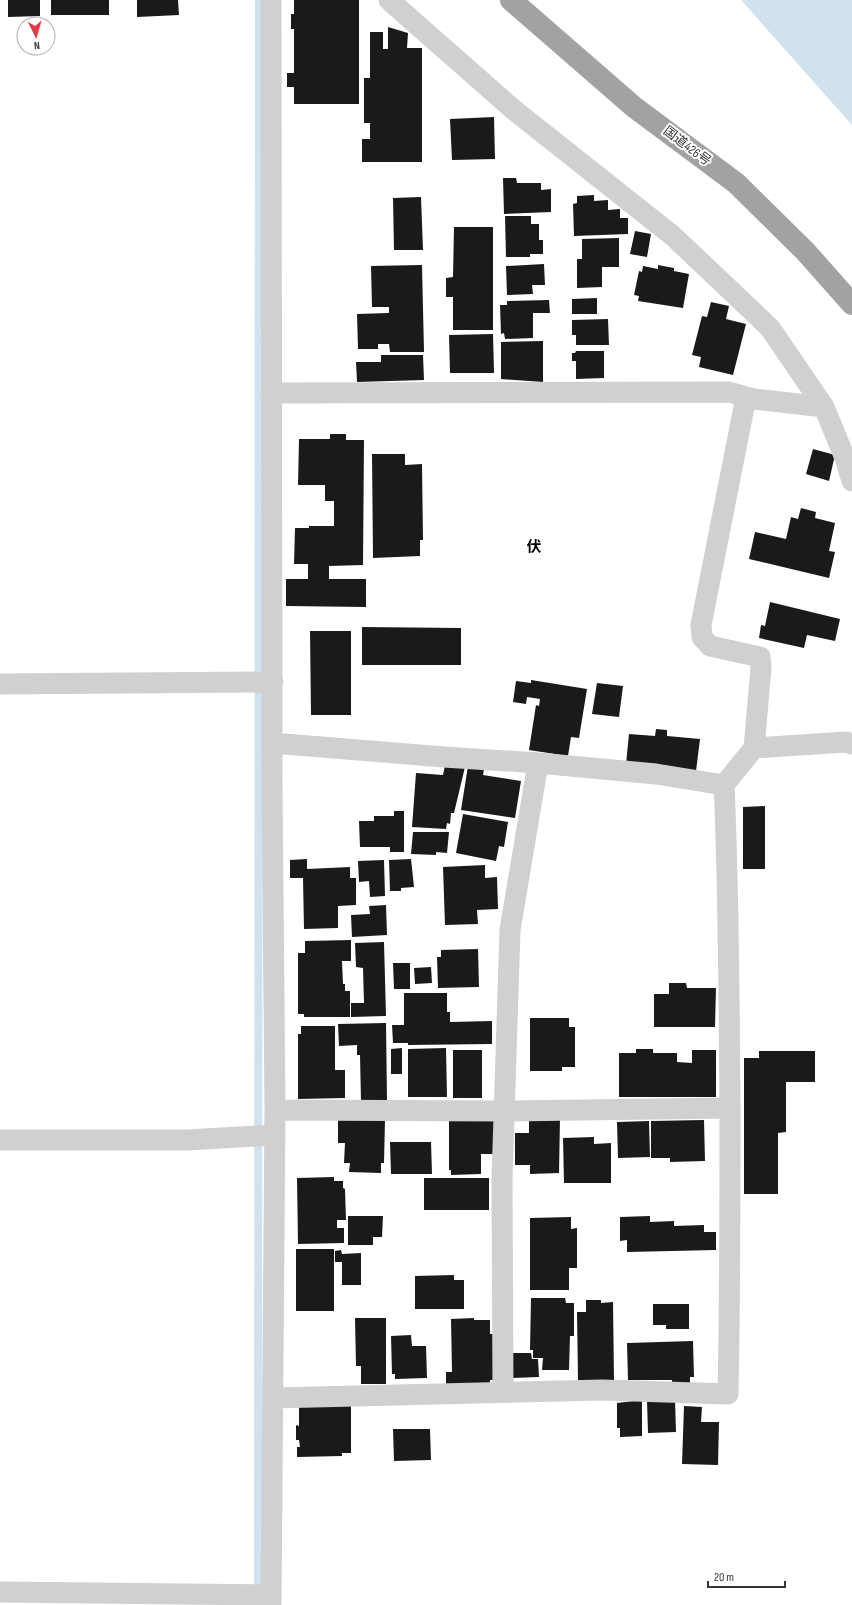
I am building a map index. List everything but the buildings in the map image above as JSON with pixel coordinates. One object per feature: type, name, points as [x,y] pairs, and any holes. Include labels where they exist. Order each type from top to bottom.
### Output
[{"type":"highway","name":"国道426号","points":[[511,0],[634,107],[736,183],[805,251],[852,304]]},
{"type":"street","points":[[0,1592],[271,1600],[275,1110],[272,743],[271,0]]},
{"type":"street","points":[[389,0],[514,110],[673,236],[770,328],[824,407],[845,458],[852,481]]},
{"type":"street","points":[[271,393],[729,392],[746,397],[824,407]]},
{"type":"street","points":[[272,1398],[503,1391],[602,1390],[728,1394],[731,1266],[730,1108],[728,878],[724,785],[754,748],[761,668],[760,657],[710,646],[702,637],[701,625],[746,397]]},
{"type":"street","points":[[0,684],[272,682]]},
{"type":"street","points":[[754,748],[846,742],[852,744]]},
{"type":"street","points":[[272,743],[444,758],[538,763],[656,774],[724,785]]},
{"type":"street","points":[[503,1391],[502,1179],[510,930],[538,763]]},
{"type":"street","points":[[275,1110],[504,1111],[730,1108]]},
{"type":"street","points":[[0,1140],[187,1140],[274,1135]]},
{"type":"water","points":[[741,0],[852,0],[852,125]]},
{"type":"waterway","points":[[258,1595],[259,0]]},
{"type":"district","name":"伏","points":[[534,547]]}]
